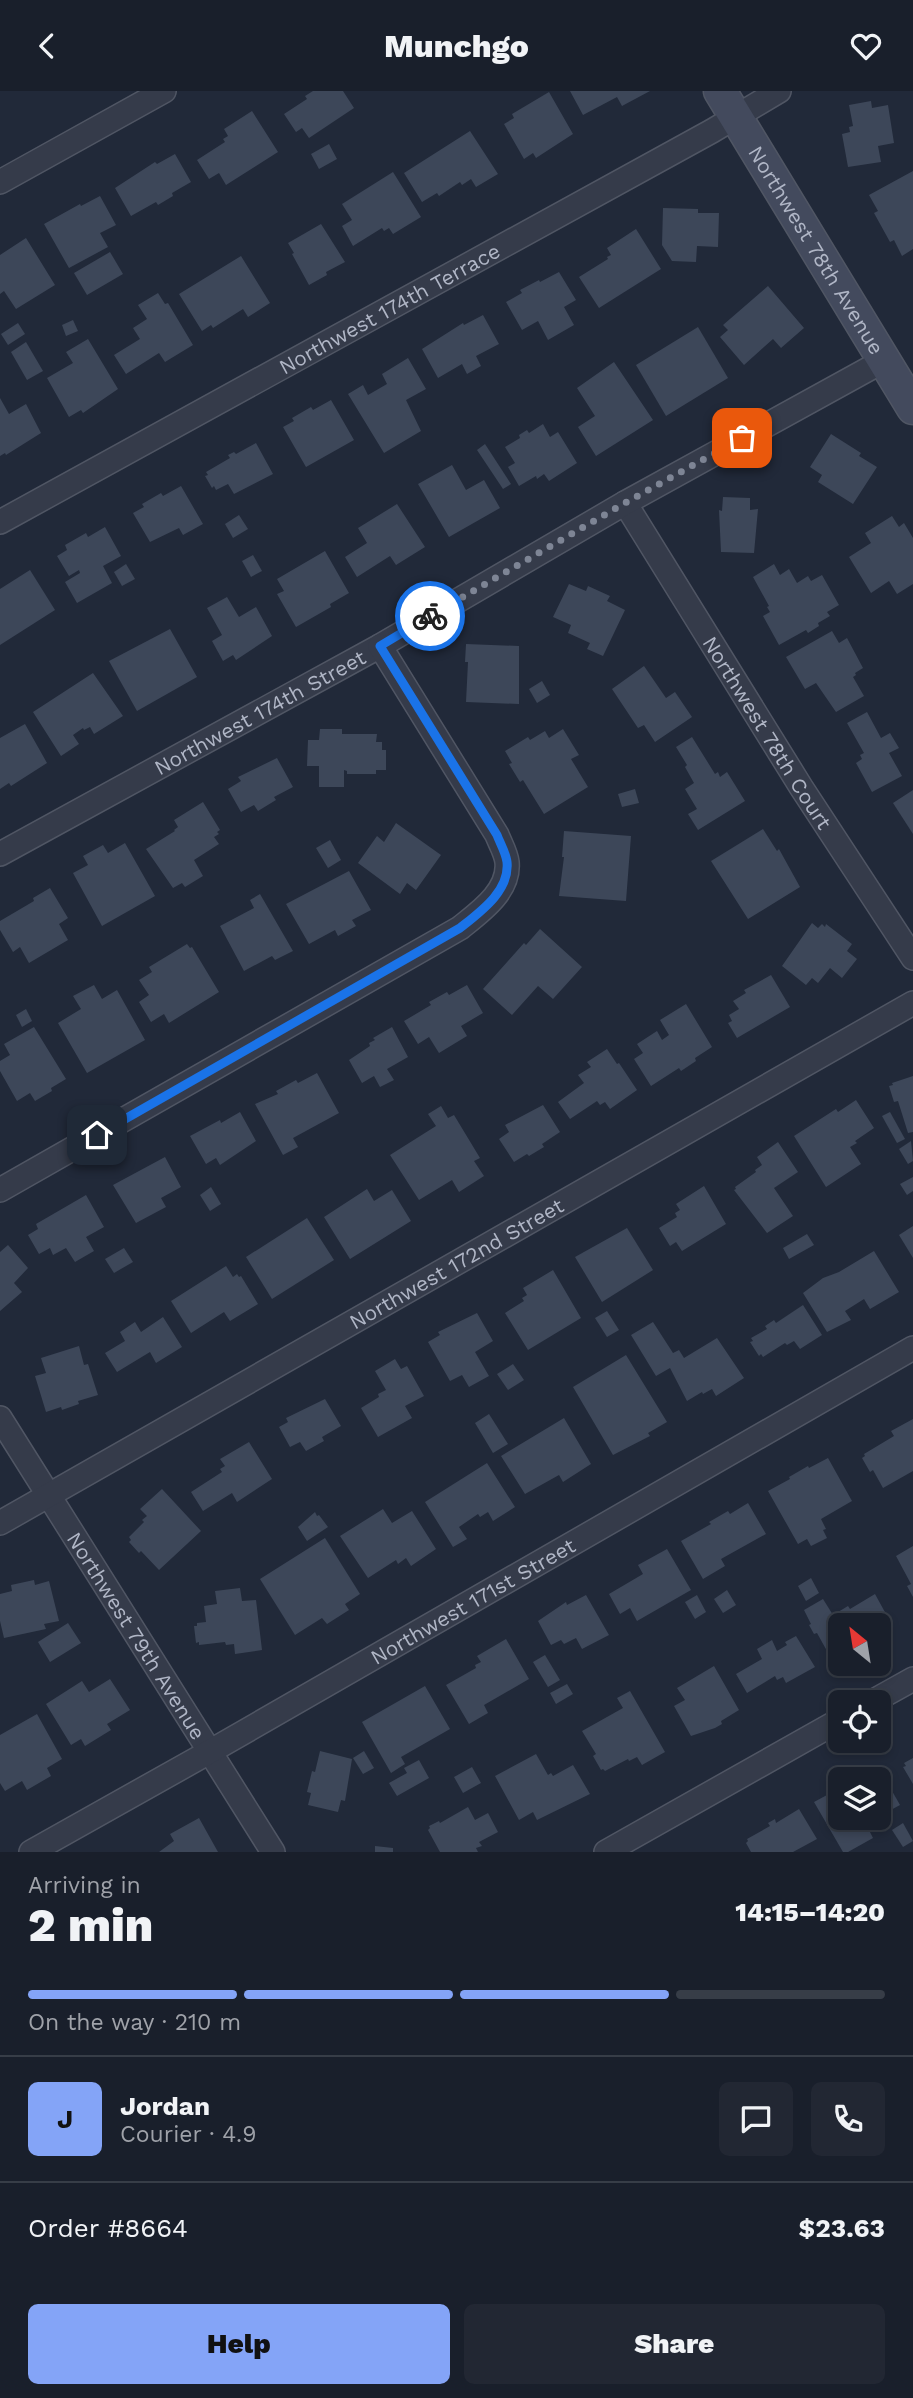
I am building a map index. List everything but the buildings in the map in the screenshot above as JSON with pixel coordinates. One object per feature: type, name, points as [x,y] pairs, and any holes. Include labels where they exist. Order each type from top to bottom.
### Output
[{"type":"street","points":[[0,182],[164,91]]},
{"type":"street","name":"Northwest 78th Avenue","points":[[720,91],[913,408]]},
{"type":"street","name":"Northwest 174th Terrace","points":[[0,522],[736,118],[779,91]]},
{"type":"street","name":"Northwest 174th Street","points":[[0,853],[380,646],[625,503],[883,361]]},
{"type":"street","name":"Northwest 78th Court","points":[[625,503],[801,787],[913,958]]},
{"type":"street","points":[[0,1190],[460,928],[488,904],[507,877],[507,859],[497,835],[380,646]]},
{"type":"street","name":"Northwest 172nd Street","points":[[0,1523],[913,1003]]},
{"type":"street","name":"Northwest 171st Street","points":[[31,1852],[913,1349]]},
{"type":"street","name":"Northwest 79th Avenue","points":[[0,1418],[273,1852]]},
{"type":"street","points":[[891,1691],[913,1679]]},
{"type":"street","points":[[606,1852],[828,1727]]},
{"type":"way so far","points":[[430,616],[742,438]]},
{"type":"route","points":[[97,1135],[460,928],[488,904],[507,877],[507,859],[497,835],[380,646],[430,616]]}]
